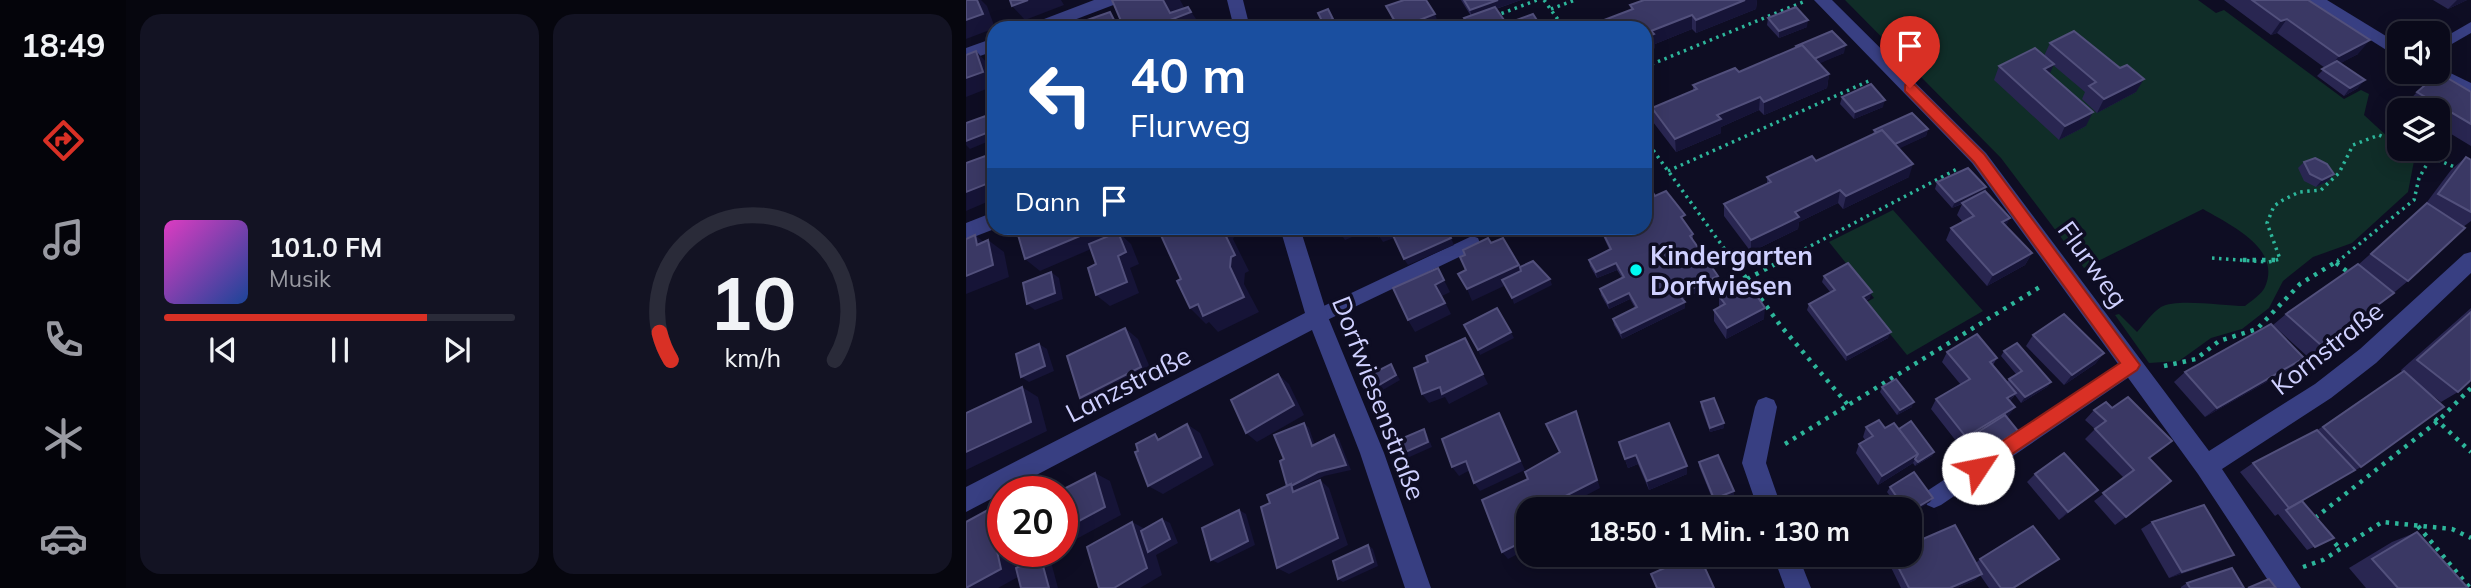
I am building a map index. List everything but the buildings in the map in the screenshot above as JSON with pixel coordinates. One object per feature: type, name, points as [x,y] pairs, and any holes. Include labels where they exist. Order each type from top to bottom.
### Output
[{"type":"street","points":[[1055,21],[1110,0]]},
{"type":"street","points":[[1235,0],[1240,21]]},
{"type":"street","name":"Flurweg","points":[[1822,0],[1979,158],[2206,466],[2284,582]]},
{"type":"street","points":[[2315,0],[2387,45]]},
{"type":"street","points":[[966,55],[987,47]]},
{"type":"street","points":[[2450,80],[2471,91]]},
{"type":"street","points":[[966,232],[987,223]]},
{"type":"street","name":"Dorfwiesenstraße","points":[[1292,235],[1317,317],[1372,453],[1418,588]]},
{"type":"street","name":"Kornstraße","points":[[2206,466],[2323,391],[2359,363],[2471,260]]},
{"type":"street","name":"Lanzstraße","points":[[966,500],[1317,317]]},
{"type":"street","points":[[1766,407],[1754,463],[1766,497]]},
{"type":"street","points":[[1790,567],[1798,588]]},
{"type":"lane","points":[[2450,40],[2471,27]]},
{"type":"lane","points":[[1317,317],[1472,243]]},
{"type":"lane","points":[[1934,498],[2137,372]]},
{"type":"path","points":[[1486,19],[1537,0]]},
{"type":"path","points":[[1544,0],[1559,21]]},
{"type":"path","points":[[1551,9],[1574,0]]},
{"type":"path","points":[[1652,64],[1806,0]]},
{"type":"path","points":[[1668,171],[1892,71]]},
{"type":"path","points":[[2212,258],[2269,262],[2280,259],[2267,223],[2274,206],[2299,192],[2322,190],[2339,173],[2353,145],[2379,135],[2387,139]]},
{"type":"path","points":[[1652,149],[1780,325],[1849,406]]},
{"type":"path","points":[[1747,279],[1979,158]]},
{"type":"path","points":[[2137,372],[2196,359],[2219,341],[2258,328],[2300,284],[2336,263],[2414,200],[2419,178],[2429,161]]},
{"type":"path","points":[[2440,161],[2461,170]]},
{"type":"path","points":[[2336,263],[2356,278]]},
{"type":"path","points":[[1754,463],[2064,271]]},
{"type":"path","points":[[2258,328],[2267,338]]},
{"type":"path","points":[[2340,549],[2314,517],[2438,421],[2471,388]]},
{"type":"path","points":[[2418,402],[2471,452]]},
{"type":"path","points":[[2284,582],[2382,522],[2452,529],[2471,538]]},
{"type":"path","points":[[2418,526],[2470,588]]},
{"type":"green space","points":[[1845,0],[2198,0],[2216,13],[2224,10],[2344,99],[2361,90],[2369,94],[2364,115],[2387,136],[2387,161],[2414,161],[2408,192],[2352,243],[2313,257],[2283,281],[2269,308],[2242,329],[2211,338],[2179,361],[2149,363],[2115,315],[2119,314],[2137,332],[2154,312],[2168,304],[2245,306],[2265,287],[2268,273],[2260,249],[2239,230],[2203,209],[2084,268],[2001,158]]},
{"type":"green space","points":[[1893,210],[1983,311],[1907,355],[1865,303],[1874,298],[1829,242]]},
{"type":"place","name":"Kindergarten Dorfwiesen","points":[[1636,270]]},
{"type":"route","points":[[1910,88],[1979,158],[2131,365],[1978,468]]}]
